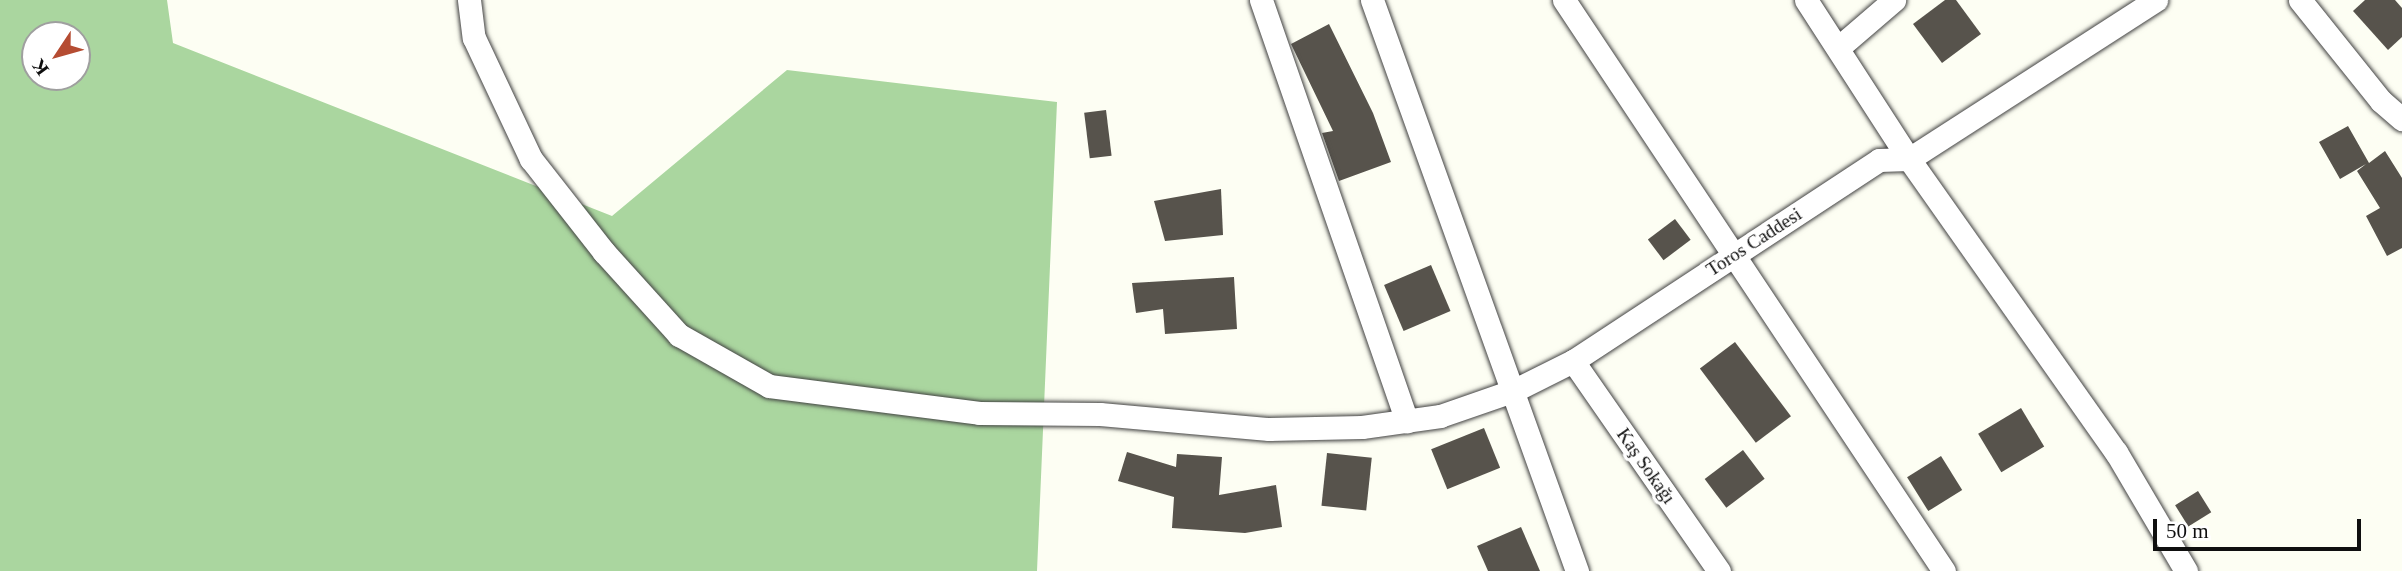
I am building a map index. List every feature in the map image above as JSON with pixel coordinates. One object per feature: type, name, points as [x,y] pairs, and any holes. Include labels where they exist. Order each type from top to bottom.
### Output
[{"type":"street","name":"Toros Caddesi","points":[[468,0],[474,38],[531,159],[571,211],[680,335],[769,386],[979,413],[1100,414],[1269,429],[1362,427],[1440,416],[1515,390],[1573,361],[1879,160],[1909,159],[2156,0]]},
{"type":"street","points":[[1261,0],[1407,421]]},
{"type":"street","points":[[1372,0],[1403,96],[1515,390],[1577,571]]},
{"type":"street","points":[[1564,0],[1944,571]]},
{"type":"street","points":[[1806,0],[1909,159],[2064,374],[2116,452],[2186,571]]},
{"type":"street","points":[[1838,48],[1894,0]]},
{"type":"street","points":[[2300,0],[2381,101],[2402,119]]},
{"type":"street","name":"Kaş Sokağı","points":[[1573,361],[1719,571]]},
{"type":"green space","points":[[0,0],[167,0],[173,43],[612,216],[787,70],[1057,102],[1037,571],[0,571]]},
{"type":"building","points":[[1945,0],[1956,0],[1981,34],[1942,63],[1913,24]]},
{"type":"building","points":[[2365,0],[2395,0],[2402,8],[2402,37],[2388,50],[2353,11]]},
{"type":"building","points":[[1329,24],[1373,113],[1391,162],[1339,181],[1322,133],[1333,131],[1291,44]]},
{"type":"building","points":[[1106,110],[1112,156],[1090,158],[1084,113]]},
{"type":"building","points":[[2348,126],[2369,163],[2385,151],[2402,178],[2402,248],[2387,256],[2366,216],[2380,208],[2357,171],[2366,164],[2340,179],[2319,142]]},
{"type":"building","points":[[1221,189],[1223,235],[1165,241],[1154,201]]},
{"type":"building","points":[[1675,219],[1691,240],[1663,260],[1648,239]]},
{"type":"building","points":[[1431,265],[1451,311],[1404,331],[1384,285]]},
{"type":"building","points":[[1234,277],[1237,329],[1165,334],[1163,309],[1136,313],[1132,283]]},
{"type":"building","points":[[1735,342],[1791,416],[1756,443],[1700,368]]},
{"type":"building","points":[[2021,408],[2044,447],[2001,472],[1978,434]]},
{"type":"building","points":[[1484,428],[1500,468],[1447,489],[1431,449]]},
{"type":"building","points":[[1743,450],[1765,479],[1726,508],[1705,479]]},
{"type":"building","points":[[1127,452],[1176,467],[1177,454],[1222,457],[1219,495],[1276,485],[1282,527],[1245,533],[1172,528],[1174,497],[1118,481]]},
{"type":"building","points":[[1327,453],[1372,458],[1366,510],[1321,506]]},
{"type":"building","points":[[1941,456],[1962,490],[1928,511],[1907,477]]},
{"type":"building","points":[[2198,491],[2211,512],[2188,527],[2175,505]]},
{"type":"building","points":[[1521,527],[1540,571],[1488,571],[1477,546]]}]
